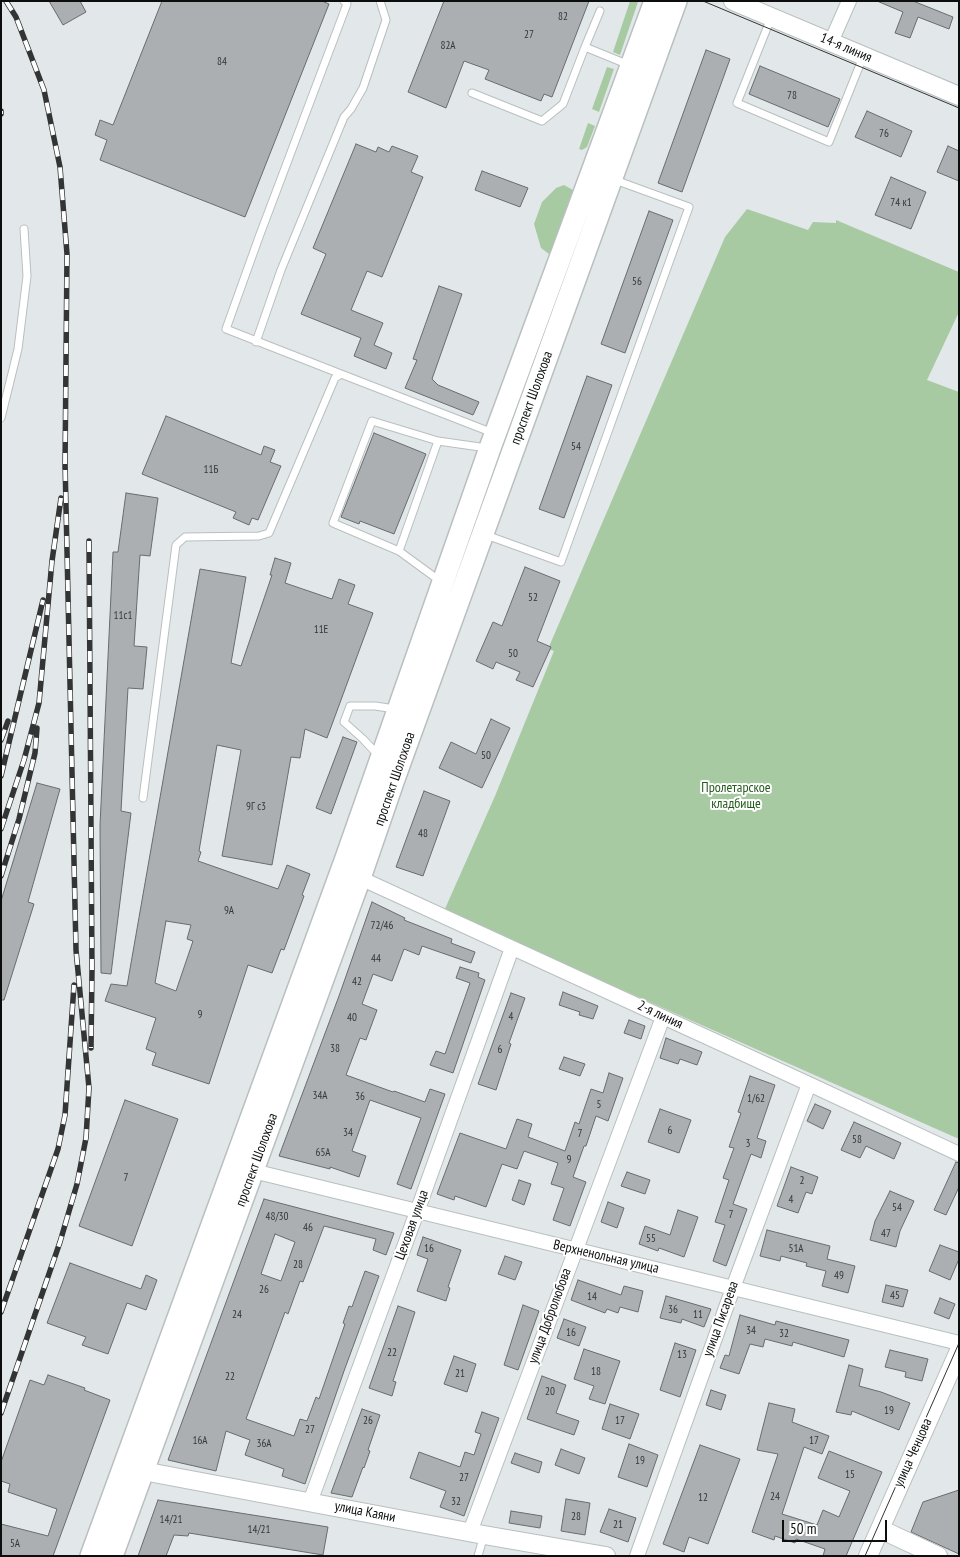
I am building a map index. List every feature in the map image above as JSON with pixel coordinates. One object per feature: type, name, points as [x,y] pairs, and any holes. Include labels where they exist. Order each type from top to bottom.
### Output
[{"type":"main road","name":"проспект Шолохова","points":[[112,1556],[133,1469],[346,858],[493,441],[655,1]]},
{"type":"main road","name":"проспект Шолохова","points":[[91,1556],[133,1469],[253,1171],[676,1]]},
{"type":"street","name":"14-я линия","points":[[733,1],[959,96]]},
{"type":"street","points":[[831,42],[849,1]]},
{"type":"street","name":"2-я линия","points":[[360,878],[959,1154]]},
{"type":"street","name":"Цеховая улица","points":[[310,1502],[512,948]]},
{"type":"street","name":"улица Добролюбова","points":[[477,1534],[574,1250],[663,1017]]},
{"type":"street","name":"улица Писарева","points":[[637,1556],[733,1288],[810,1084]]},
{"type":"street","name":"Верхненольная улица","points":[[253,1171],[959,1343]]},
{"type":"street","name":"улица Ченцова","points":[[868,1556],[959,1351]]},
{"type":"street","name":"улица Каяни","points":[[133,1469],[477,1534],[606,1556]]},
{"type":"street","points":[[880,1529],[938,1556]]},
{"type":"lane","points":[[344,1],[347,4],[226,329],[341,374],[493,441]]},
{"type":"lane","points":[[256,342],[281,270],[344,117],[363,88],[386,20],[380,1]]},
{"type":"lane","points":[[472,94],[542,121],[563,104],[600,11]]},
{"type":"lane","points":[[771,17],[737,103],[830,142],[864,56]]},
{"type":"lane","points":[[586,47],[632,66]]},
{"type":"lane","points":[[483,534],[561,562],[690,207],[612,179]]},
{"type":"lane","points":[[1,418],[18,349],[26,276],[24,229]]},
{"type":"lane","points":[[143,798],[176,545],[185,538],[259,536],[269,533],[336,378],[341,374]]},
{"type":"lane","points":[[443,583],[399,551],[333,523],[372,421],[438,441],[493,441]]},
{"type":"lane","points":[[399,551],[438,441]]},
{"type":"lane","points":[[381,758],[364,739],[344,722],[350,706],[375,706],[398,710]]},
{"type":"lane","points":[[477,1534],[478,1556]]},
{"type":"green space","points":[[630,1],[638,2],[620,55],[613,52]]},
{"type":"green space","points":[[607,67],[614,69],[599,112],[592,109]]},
{"type":"green space","points":[[588,123],[595,126],[587,147],[582,150],[579,149]]},
{"type":"green space","points":[[564,185],[573,190],[576,197],[557,249],[549,254],[541,248],[534,224],[542,202],[556,188]]},
{"type":"green space","name":"Пролетарское кладбище","points":[[747,209],[808,230],[813,222],[836,223],[836,220],[959,272],[959,312],[927,380],[959,392],[959,1139],[444,911],[495,796],[554,651],[548,649],[725,237]]},
{"type":"building","points":[[49,1],[80,1],[86,12],[63,25]]},
{"type":"building","points":[[162,1],[322,1],[329,4],[245,217],[100,160],[107,140],[95,135],[100,120],[113,125]]},
{"type":"building","points":[[444,1],[589,1],[552,97],[544,94],[541,101],[485,79],[489,70],[464,61],[446,108],[408,92]]},
{"type":"building","points":[[877,1],[913,1],[953,17],[949,29],[918,17],[910,38],[895,33],[903,12]]},
{"type":"building","points":[[706,50],[730,59],[682,192],[658,183]]},
{"type":"building","points":[[760,66],[840,99],[828,127],[749,94]]},
{"type":"building","points":[[867,111],[912,131],[901,157],[855,137]]},
{"type":"building","points":[[356,144],[376,152],[378,147],[389,152],[392,146],[418,156],[411,172],[423,177],[382,277],[367,271],[351,310],[383,323],[374,345],[392,353],[386,369],[354,356],[361,338],[301,314],[326,254],[313,248]]},
{"type":"building","points":[[948,146],[959,151],[959,181],[937,172]]},
{"type":"building","points":[[482,171],[528,188],[520,207],[475,190]]},
{"type":"building","points":[[891,177],[926,192],[911,229],[875,215]]},
{"type":"building","points":[[649,211],[673,220],[625,353],[601,344]]},
{"type":"building","points":[[439,286],[462,294],[432,379],[438,385],[479,402],[473,415],[405,388],[417,360],[413,359]]},
{"type":"building","points":[[587,376],[612,385],[564,518],[539,509]]},
{"type":"building","points":[[166,416],[261,455],[264,446],[275,450],[270,462],[281,466],[258,520],[252,518],[249,525],[233,518],[236,512],[142,474]]},
{"type":"building","points":[[374,433],[426,454],[394,534],[360,521],[359,524],[341,517]]},
{"type":"building","points":[[126,493],[158,498],[150,556],[140,555],[134,646],[147,647],[143,689],[128,688],[121,811],[131,813],[111,974],[101,973],[100,825],[113,552],[118,552]]},
{"type":"building","points":[[275,558],[291,563],[285,583],[332,599],[339,579],[355,585],[348,604],[373,613],[327,738],[305,729],[300,758],[291,757],[272,865],[222,856],[241,750],[217,745],[199,851],[201,852],[198,861],[278,889],[287,865],[310,874],[284,950],[281,949],[272,973],[248,965],[209,1084],[152,1065],[156,1053],[146,1049],[156,1018],[105,1001],[111,984],[127,986],[200,569],[246,577],[231,663],[241,666],[272,575],[270,575]],"holes":[[[166,921],[191,925],[187,939],[193,941],[176,991],[155,983]]]},
{"type":"building","points":[[525,567],[560,581],[537,641],[551,647],[533,687],[516,680],[520,672],[496,662],[493,669],[476,661],[493,622],[502,626]]},
{"type":"building","points":[[491,719],[510,728],[482,788],[439,768],[451,742],[476,754]]},
{"type":"building","points":[[343,737],[357,742],[331,814],[316,808]]},
{"type":"building","points":[[37,783],[60,789],[28,902],[34,904],[4,1000],[1,1000],[1,901]]},
{"type":"building","points":[[424,791],[450,801],[423,876],[396,867]]},
{"type":"building","points":[[372,902],[405,918],[404,920],[452,939],[451,943],[475,952],[471,963],[422,946],[419,955],[404,949],[392,981],[373,974],[362,1004],[377,1010],[366,1040],[360,1038],[346,1075],[425,1102],[430,1089],[445,1094],[411,1189],[397,1184],[421,1118],[370,1100],[352,1151],[366,1156],[359,1177],[330,1167],[330,1169],[279,1156]]},
{"type":"building","points":[[460,967],[479,973],[478,977],[485,980],[453,1073],[430,1065],[436,1051],[445,1054],[470,983],[456,978]]},
{"type":"building","points":[[563,992],[598,1006],[593,1019],[579,1015],[580,1012],[559,1005]]},
{"type":"building","points":[[511,993],[525,998],[509,1043],[511,1044],[496,1090],[478,1084]]},
{"type":"building","points":[[629,1020],[645,1026],[641,1039],[624,1033]]},
{"type":"building","points":[[666,1038],[702,1052],[697,1065],[680,1059],[678,1064],[660,1058]]},
{"type":"building","points":[[564,1057],[585,1064],[580,1076],[559,1069]]},
{"type":"building","points":[[609,1073],[623,1078],[608,1121],[596,1116],[586,1146],[584,1146],[573,1177],[586,1182],[570,1226],[553,1220],[564,1188],[551,1184],[558,1163],[524,1151],[517,1169],[502,1164],[486,1207],[455,1196],[454,1200],[437,1194],[460,1133],[506,1149],[517,1119],[532,1124],[528,1137],[565,1151],[575,1122],[579,1124],[591,1089],[603,1093]]},
{"type":"building","points":[[750,1076],[775,1085],[757,1138],[766,1141],[761,1158],[751,1154],[733,1204],[747,1209],[726,1266],[713,1261],[725,1225],[715,1222],[729,1180],[723,1178],[734,1148],[729,1147],[741,1113],[738,1112]]},
{"type":"building","points":[[125,1100],[178,1119],[132,1246],[79,1226]]},
{"type":"building","points":[[815,1104],[831,1111],[823,1129],[807,1121]]},
{"type":"building","points":[[660,1109],[691,1120],[679,1153],[648,1142]]},
{"type":"building","points":[[854,1122],[901,1143],[894,1159],[866,1146],[860,1158],[841,1150]]},
{"type":"building","points":[[956,1162],[959,1163],[959,1187],[946,1215],[934,1210]]},
{"type":"building","points":[[791,1167],[818,1177],[812,1194],[806,1192],[798,1213],[777,1206]]},
{"type":"building","points":[[627,1172],[650,1180],[645,1194],[621,1186]]},
{"type":"building","points":[[519,1180],[531,1184],[524,1205],[512,1200]]},
{"type":"building","points":[[890,1191],[914,1201],[900,1231],[896,1247],[870,1240],[875,1221]]},
{"type":"building","points":[[264,1199],[394,1233],[386,1255],[373,1250],[376,1239],[324,1226],[303,1282],[300,1281],[288,1314],[285,1312],[246,1419],[294,1436],[300,1419],[307,1421],[316,1397],[319,1399],[345,1324],[343,1323],[349,1306],[352,1307],[365,1271],[379,1276],[305,1484],[282,1476],[284,1469],[245,1455],[250,1440],[226,1431],[216,1471],[168,1460]],"holes":[[[275,1234],[295,1242],[281,1281],[261,1274]]]},
{"type":"building","points":[[608,1202],[624,1208],[617,1228],[601,1222]]},
{"type":"building","points":[[678,1210],[698,1217],[684,1257],[659,1248],[658,1251],[639,1244],[645,1226],[670,1235]]},
{"type":"building","points":[[767,1230],[830,1246],[827,1259],[855,1266],[848,1293],[822,1286],[826,1271],[806,1266],[807,1263],[781,1256],[780,1261],[760,1256]]},
{"type":"building","points":[[423,1237],[461,1250],[448,1287],[450,1288],[446,1301],[417,1291],[428,1259],[417,1255]]},
{"type":"building","points":[[940,1245],[959,1252],[959,1259],[950,1280],[929,1271]]},
{"type":"building","points":[[505,1256],[522,1262],[515,1280],[498,1274]]},
{"type":"building","points":[[70,1263],[141,1289],[146,1275],[157,1280],[146,1310],[127,1303],[108,1354],[82,1345],[86,1337],[47,1323]]},
{"type":"building","points":[[578,1280],[621,1295],[624,1286],[643,1291],[638,1312],[620,1307],[618,1313],[607,1309],[605,1313],[571,1300]]},
{"type":"building","points":[[886,1285],[908,1290],[903,1307],[882,1302]]},
{"type":"building","points":[[666,1296],[711,1309],[704,1327],[682,1319],[681,1323],[660,1318]]},
{"type":"building","points":[[940,1298],[955,1304],[949,1319],[934,1313]]},
{"type":"building","points":[[523,1305],[539,1311],[518,1370],[504,1365]]},
{"type":"building","points":[[398,1306],[415,1312],[393,1381],[396,1382],[392,1396],[369,1388]]},
{"type":"building","points":[[740,1315],[775,1325],[776,1321],[849,1340],[844,1357],[793,1342],[792,1346],[765,1339],[763,1347],[750,1344],[739,1374],[720,1368],[725,1355],[729,1356]]},
{"type":"building","points":[[564,1319],[586,1327],[579,1346],[557,1338]]},
{"type":"building","points":[[675,1343],[696,1350],[680,1397],[660,1390]]},
{"type":"building","points":[[584,1349],[620,1361],[605,1404],[589,1399],[594,1386],[574,1379]]},
{"type":"building","points":[[890,1350],[928,1359],[922,1381],[905,1377],[906,1372],[885,1367]]},
{"type":"building","points":[[454,1356],[476,1364],[467,1392],[444,1384]]},
{"type":"building","points":[[849,1365],[863,1369],[859,1386],[910,1403],[899,1430],[852,1411],[851,1415],[836,1412]]},
{"type":"building","points":[[48,1375],[85,1388],[84,1390],[110,1400],[53,1556],[1,1556],[1,1524],[48,1536],[57,1509],[8,1492],[10,1484],[1,1481],[1,1462],[30,1380],[44,1385]]},
{"type":"building","points":[[542,1376],[566,1385],[556,1413],[579,1421],[574,1435],[527,1419]]},
{"type":"building","points":[[711,1390],[726,1395],[721,1410],[706,1405]]},
{"type":"building","points":[[769,1403],[795,1409],[792,1422],[829,1436],[822,1454],[804,1447],[782,1514],[817,1525],[823,1510],[839,1517],[850,1491],[818,1478],[829,1451],[882,1472],[846,1556],[823,1556],[825,1549],[796,1539],[795,1543],[775,1536],[774,1540],[752,1532],[778,1454],[757,1450]]},
{"type":"building","points":[[610,1404],[639,1414],[630,1439],[602,1429]]},
{"type":"building","points":[[362,1409],[380,1415],[364,1468],[352,1497],[331,1493]]},
{"type":"building","points":[[482,1412],[499,1418],[464,1516],[440,1507],[446,1491],[410,1478],[419,1452],[460,1467],[465,1452],[474,1455],[481,1434],[475,1432]]},
{"type":"building","points":[[629,1444],[658,1455],[647,1487],[618,1477]]},
{"type":"building","points":[[700,1445],[740,1459],[708,1544],[689,1537],[684,1552],[663,1544]]},
{"type":"building","points":[[561,1449],[585,1458],[579,1474],[555,1465]]},
{"type":"building","points":[[515,1453],[542,1462],[539,1473],[511,1463]]},
{"type":"building","points":[[959,1490],[959,1554],[911,1532],[923,1502]]},
{"type":"building","points":[[566,1499],[590,1503],[585,1535],[561,1531]]},
{"type":"building","points":[[158,1500],[328,1527],[323,1555],[189,1533],[188,1536],[174,1535],[166,1556],[138,1556]]},
{"type":"building","points":[[609,1509],[636,1518],[628,1542],[600,1532]]},
{"type":"building","points":[[511,1511],[542,1516],[540,1528],[509,1523]]},
{"type":"tram line","points":[[703,1],[959,108]]},
{"type":"tram line","points":[[865,1556],[959,1343]]},
{"type":"railway","points":[[6,1],[16,17],[44,90],[60,167],[67,254],[65,468]]},
{"type":"railway","points":[[1,1413],[60,1242],[77,1184],[86,1138],[89,1088],[76,950],[65,462]]},
{"type":"railway","points":[[1,829],[24,760],[39,703],[52,561],[61,498]]},
{"type":"railway","points":[[89,541],[91,1048]]},
{"type":"railway","points":[[1,776],[43,600]]},
{"type":"railway","points":[[1,740],[8,721]]},
{"type":"railway","points":[[1,876],[19,819],[35,753],[37,728]]},
{"type":"railway","points":[[1,1312],[58,1149],[65,1115],[74,985]]}]
